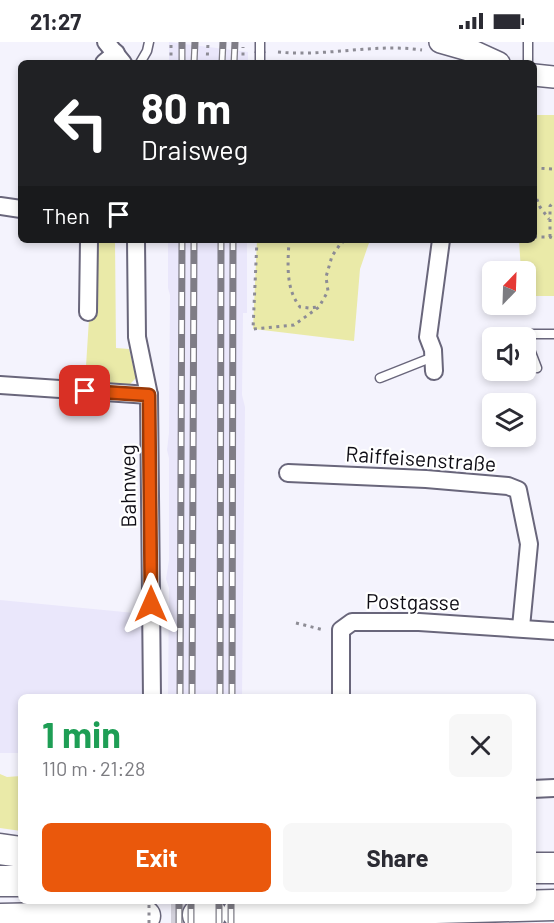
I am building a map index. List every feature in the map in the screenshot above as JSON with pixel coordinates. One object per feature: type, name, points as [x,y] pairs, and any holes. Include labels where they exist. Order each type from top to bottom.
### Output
[{"type":"highway","points":[[0,849],[18,852]]},
{"type":"highway","points":[[536,868],[554,868]]},
{"type":"highway","points":[[0,881],[18,881]]},
{"type":"highway","points":[[0,919],[554,905]]},
{"type":"street","points":[[435,46],[475,52],[492,60]]},
{"type":"street","points":[[537,75],[554,77]]},
{"type":"street","points":[[0,206],[18,209]]},
{"type":"street","points":[[88,312],[89,243]]},
{"type":"street","name":"Bahnweg","points":[[136,243],[137,337],[149,395],[152,694]]},
{"type":"street","points":[[434,364],[433,350],[428,337],[441,243]]},
{"type":"street","points":[[0,385],[149,395]]},
{"type":"street","name":"Raiffeisenstraße","points":[[288,473],[426,479],[508,486],[518,490],[530,544],[521,627]]},
{"type":"street","name":"Postgasse","points":[[340,634],[340,630],[352,622],[419,622],[554,631]]},
{"type":"street","points":[[340,634],[341,694]]},
{"type":"street","points":[[536,789],[554,788]]},
{"type":"lane","points":[[142,60],[149,42]]},
{"type":"lane","points":[[260,42],[260,58]]},
{"type":"lane","points":[[528,42],[528,60]]},
{"type":"lane","points":[[537,368],[524,334],[554,334]]},
{"type":"lane","points":[[380,378],[434,364]]},
{"type":"path","points":[[171,42],[171,60]]},
{"type":"path","points":[[207,60],[208,43]]},
{"type":"path","points":[[278,52],[322,53],[379,47],[435,46]]},
{"type":"path","points":[[243,47],[243,60]]},
{"type":"path","points":[[537,168],[554,169]]},
{"type":"path","points":[[537,200],[550,220]]},
{"type":"path","points":[[537,237],[552,238],[550,206],[554,202]]},
{"type":"path","points":[[257,243],[253,329],[294,325],[319,307],[328,291],[327,272],[332,256],[343,243]]},
{"type":"path","points":[[289,243],[288,274],[293,298],[300,307],[319,307]]},
{"type":"path","points":[[296,623],[340,634]]},
{"type":"shaded area","points":[[169,42],[248,52],[248,60],[169,60]]},
{"type":"shaded area","points":[[168,243],[247,243],[247,313],[243,313],[242,395],[245,407],[242,694],[168,694],[169,588],[166,579],[169,560],[169,458],[167,450],[170,295]]},
{"type":"shaded area","points":[[0,600],[145,614],[142,694],[18,694],[18,753],[0,753]]},
{"type":"green space","points":[[537,115],[554,115],[554,296],[536,296],[536,261],[520,261],[519,243],[537,243]]},
{"type":"green space","points":[[94,243],[115,243],[116,348],[129,349],[136,378],[130,384],[114,387],[85,382]]},
{"type":"green space","points":[[257,243],[369,243],[360,269],[354,341],[253,329]]},
{"type":"green space","points":[[0,774],[7,777],[18,776],[18,831],[0,828]]},
{"type":"tunnel","points":[[171,915],[198,915]]},
{"type":"railway","points":[[182,42],[182,60]]},
{"type":"railway","points":[[194,60],[195,42]]},
{"type":"railway","points":[[222,60],[223,42]]},
{"type":"railway","points":[[234,60],[235,42]]},
{"type":"railway","points":[[180,694],[182,243]]},
{"type":"railway","points":[[192,694],[194,243]]},
{"type":"railway","points":[[220,694],[221,243]]},
{"type":"railway","points":[[232,694],[233,243]]},
{"type":"railway","points":[[179,904],[179,923]]},
{"type":"railway","points":[[191,904],[191,923]]},
{"type":"railway","points":[[219,904],[219,923]]},
{"type":"railway","points":[[231,904],[231,923]]},
{"type":"route","points":[[85,391],[149,395],[151,604]]}]
